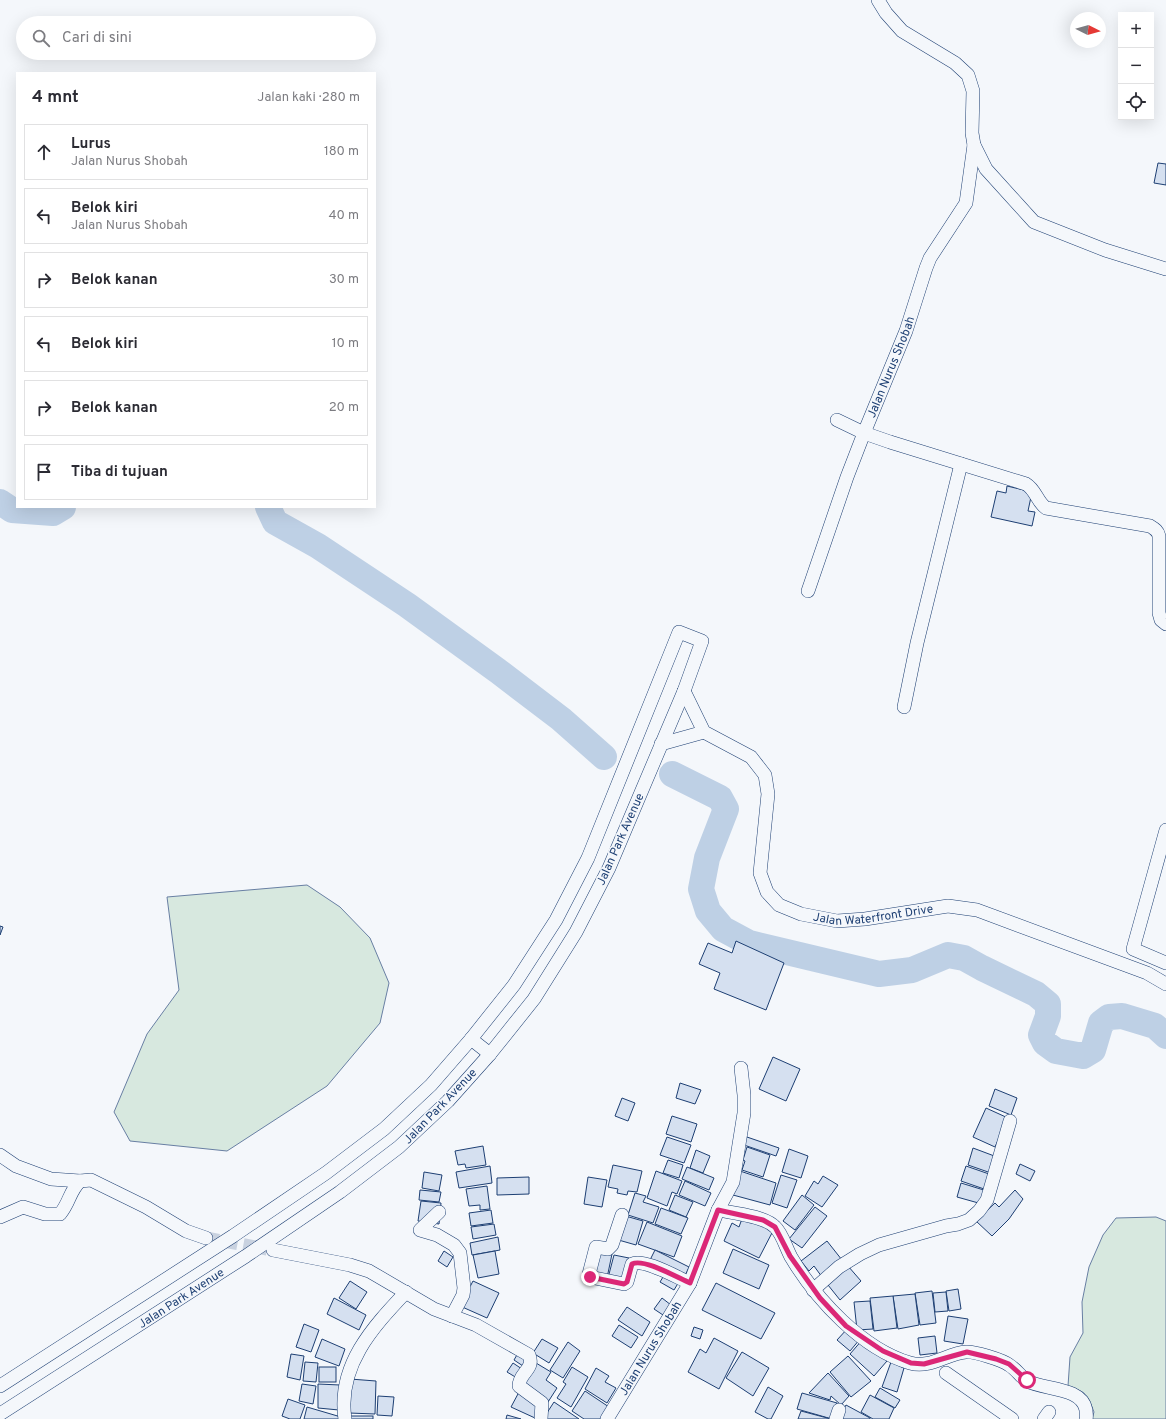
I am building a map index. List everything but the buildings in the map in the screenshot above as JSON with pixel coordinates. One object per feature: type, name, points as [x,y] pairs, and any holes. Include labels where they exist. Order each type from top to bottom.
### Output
[{"type":"street","points":[[878,0],[886,13],[902,31],[955,64],[968,75],[973,91],[972,133],[974,145],[986,169],[1034,222],[1105,250],[1166,269]]},
{"type":"street","name":"Jalan Nurus Shobah","points":[[808,591],[847,477],[906,331],[930,258],[966,203],[974,145]]},
{"type":"street","points":[[836,420],[864,433],[1029,486],[1041,505],[1046,508],[1150,526],[1158,532],[1159,536],[1159,613],[1162,620],[1166,624]]},
{"type":"street","points":[[904,707],[917,643],[961,464]]},
{"type":"street","name":"Jalan Park Avenue","points":[[0,1386],[233,1236],[326,1173],[384,1129],[431,1084],[471,1039],[514,985],[556,920],[588,858],[679,632],[702,641],[684,691],[609,868],[576,932],[534,999],[490,1054],[448,1101],[399,1147],[340,1192],[246,1256],[0,1414]]},
{"type":"street","points":[[661,744],[704,732],[684,691]]},
{"type":"street","name":"Jalan Waterfront Drive","points":[[704,732],[751,757],[764,775],[768,794],[760,873],[767,892],[779,905],[801,914],[838,921],[866,919],[948,906],[977,910],[1147,973],[1166,984]]},
{"type":"street","points":[[1166,830],[1133,949],[1166,962]]},
{"type":"street","points":[[471,1039],[490,1054]]},
{"type":"street","name":"Jalan Nurus Shobah","points":[[607,1419],[690,1283],[718,1210],[733,1182],[744,1113],[741,1068]]},
{"type":"street","points":[[813,1290],[838,1267],[879,1245],[969,1220],[987,1200],[1010,1121]]},
{"type":"street","points":[[0,1155],[16,1166],[52,1179],[80,1181],[91,1180],[146,1207],[186,1231],[206,1238]]},
{"type":"street","points":[[0,1217],[23,1207],[45,1214],[60,1214],[66,1207],[73,1187],[80,1181]]},
{"type":"street","points":[[718,1210],[763,1220],[775,1227],[790,1256],[813,1290],[846,1326],[883,1351],[911,1363],[924,1364],[967,1352],[996,1359],[1009,1364],[1027,1380],[1076,1395],[1085,1403],[1086,1419]]},
{"type":"street","points":[[439,1212],[420,1230],[437,1235],[454,1245],[460,1253],[464,1288],[463,1295],[452,1316]]},
{"type":"street","points":[[622,1215],[612,1245],[608,1249],[596,1246],[589,1274],[590,1277],[624,1284],[627,1282],[632,1264],[636,1262],[651,1266],[690,1283]]},
{"type":"street","points":[[273,1250],[350,1265],[369,1271],[434,1308],[476,1325],[529,1354],[531,1360],[530,1366],[520,1378],[519,1386],[542,1403],[541,1419]]},
{"type":"street","points":[[346,1419],[344,1410],[346,1384],[351,1365],[367,1337],[406,1292]]},
{"type":"street","points":[[946,1373],[1012,1419]]},
{"type":"shaded area","points":[[307,885],[340,907],[370,938],[389,983],[380,1023],[327,1086],[227,1151],[130,1141],[114,1112],[147,1034],[179,990],[167,897]]},
{"type":"shaded area","points":[[1156,1217],[1166,1221],[1166,1419],[1092,1419],[1094,1412],[1090,1401],[1085,1394],[1068,1386],[1070,1357],[1083,1333],[1082,1302],[1089,1267],[1103,1235],[1116,1218]]},
{"type":"waterway","points":[[0,502],[12,510],[53,513],[61,508]]},
{"type":"waterway","points":[[268,508],[275,522],[318,546],[407,605],[561,719],[604,757]]},
{"type":"waterway","points":[[672,774],[720,798],[726,809],[707,858],[701,889],[708,911],[723,929],[749,943],[879,974],[912,970],[948,955],[964,958],[1036,994],[1048,1004],[1048,1016],[1041,1035],[1045,1043],[1056,1051],[1083,1056],[1093,1050],[1101,1023],[1109,1017],[1122,1016],[1155,1026],[1166,1036]]},
{"type":"tunnel","points":[[206,1238],[267,1249]]},
{"type":"route","points":[[590,1277],[624,1284],[627,1282],[632,1264],[636,1262],[651,1266],[690,1283],[718,1210],[763,1220],[775,1227],[790,1256],[820,1298],[846,1326],[883,1351],[911,1363],[924,1364],[967,1352],[996,1359],[1009,1364],[1027,1380]]}]
